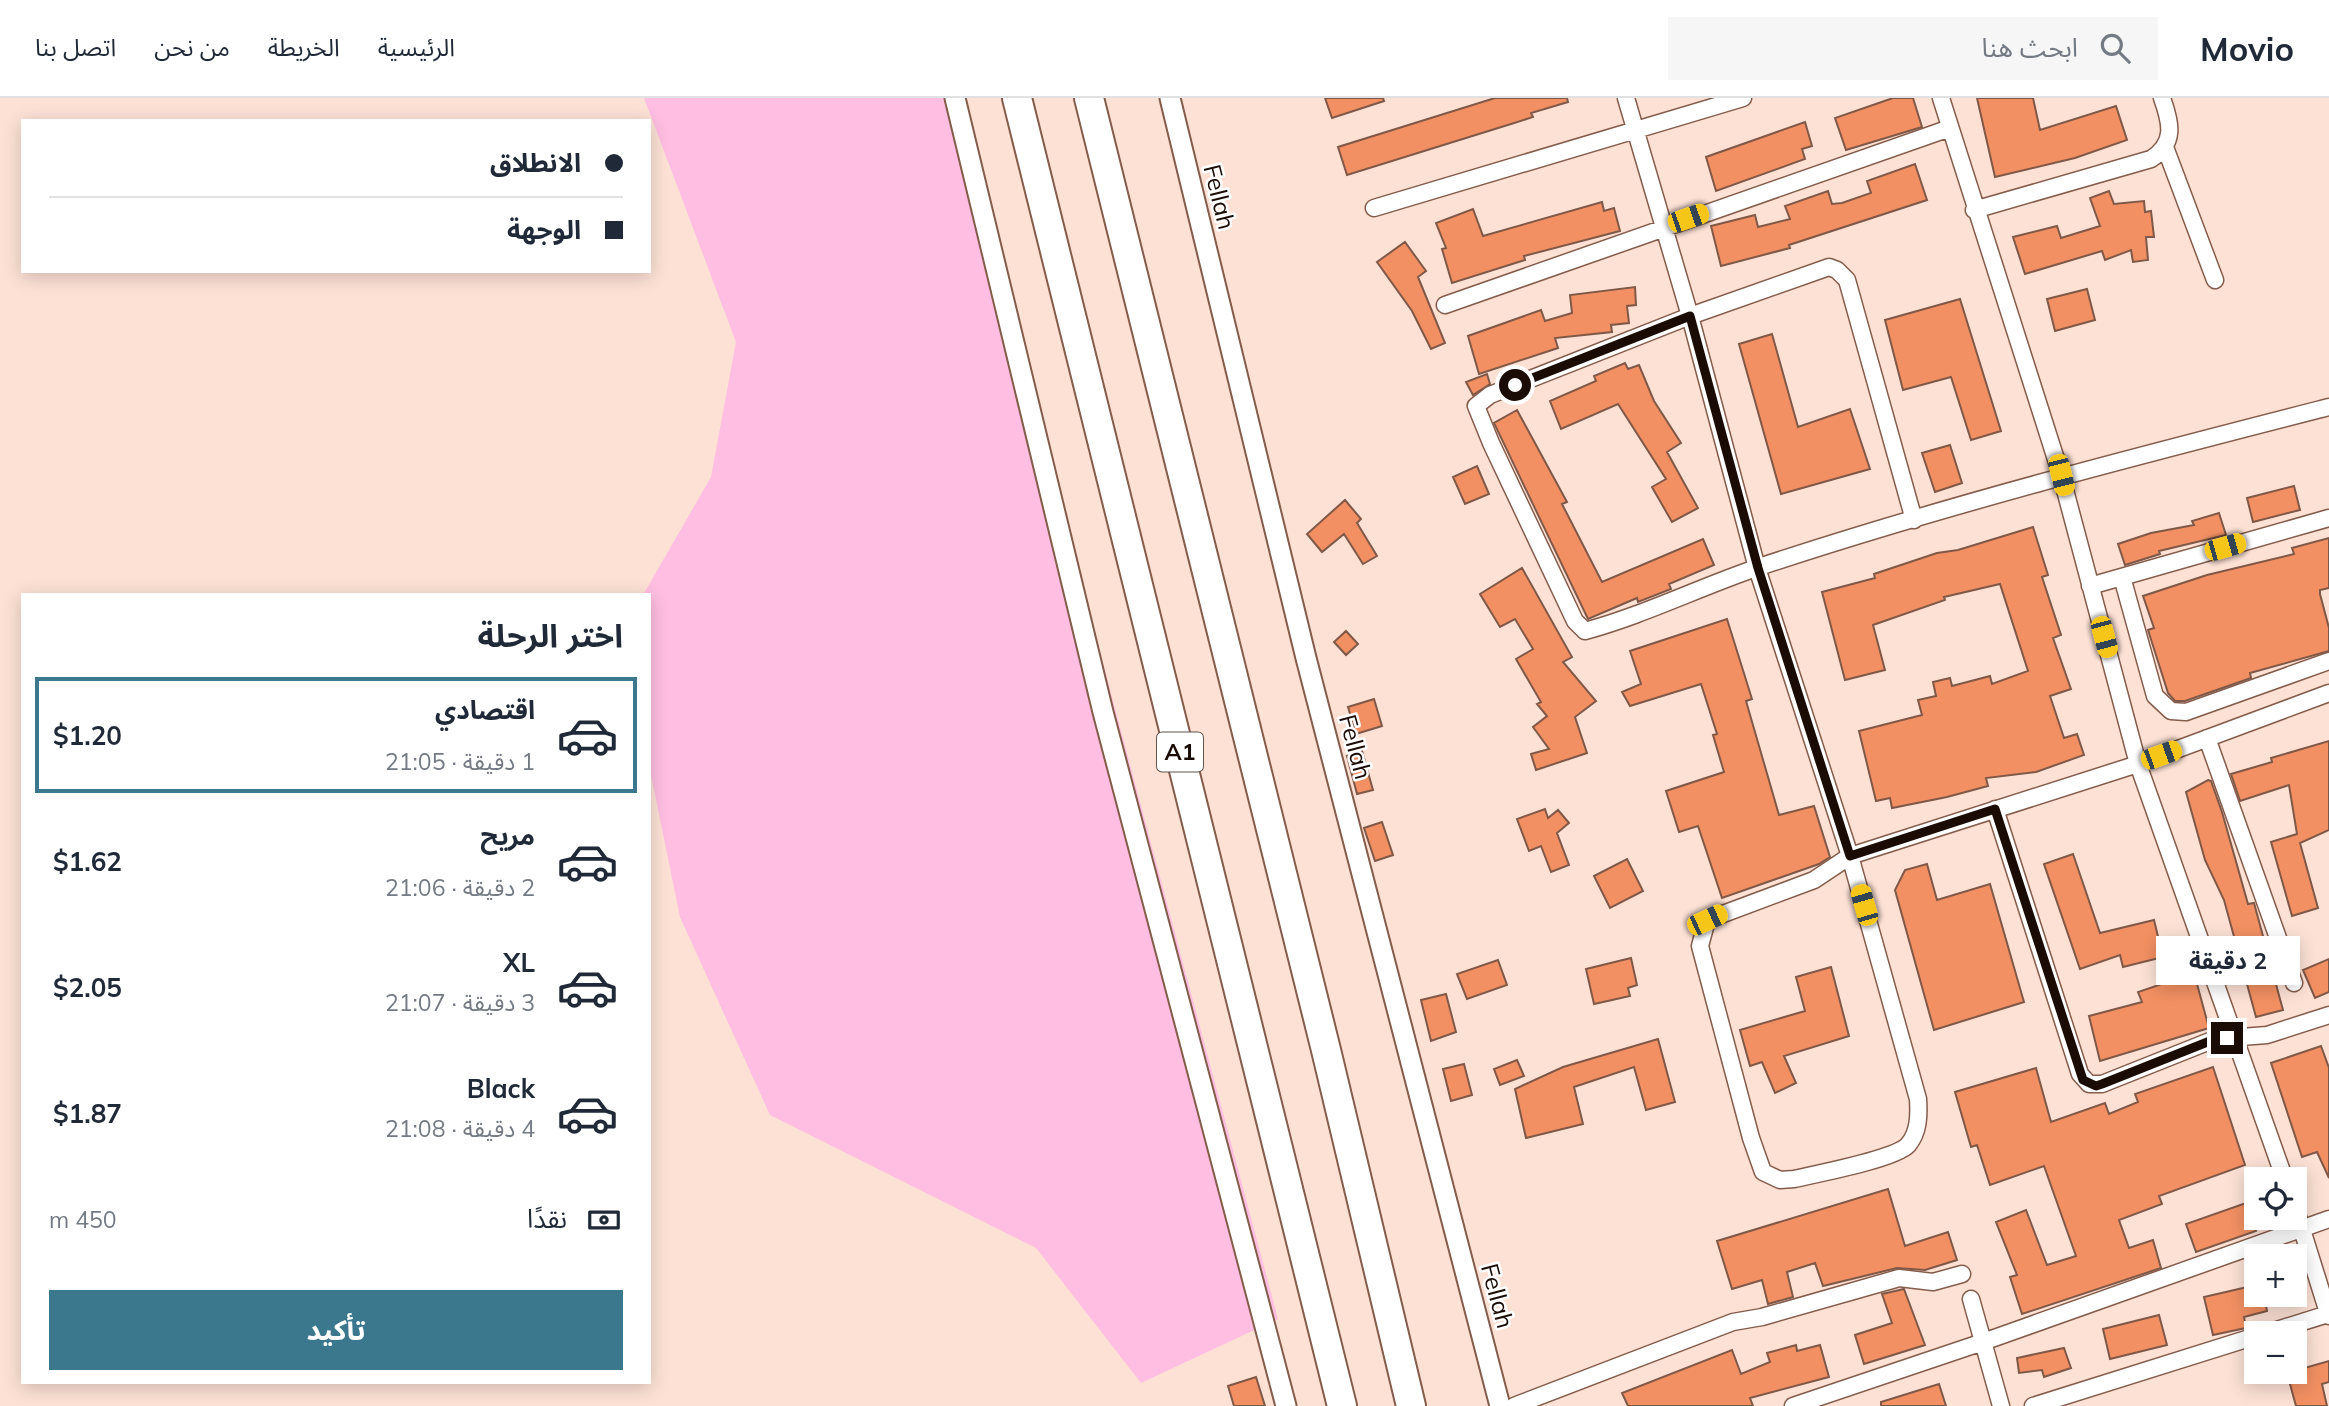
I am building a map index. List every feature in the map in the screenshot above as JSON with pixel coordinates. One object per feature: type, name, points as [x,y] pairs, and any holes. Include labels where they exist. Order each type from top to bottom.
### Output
[{"type":"highway","name":"A1","points":[[1017,98],[1342,1406]]},
{"type":"highway","points":[[1089,98],[1326,1050],[1411,1406]]},
{"type":"street","points":[[955,98],[1102,712],[1269,1351],[1286,1406]]},
{"type":"street","name":"Fellah","points":[[1170,98],[1306,658],[1500,1406]]},
{"type":"street","points":[[1626,98],[1690,316],[1758,568],[1850,856],[1913,1078],[1919,1118],[1914,1136],[1906,1147],[1889,1155],[1780,1180],[1763,1172],[1758,1163],[1700,946],[1702,930],[1707,920],[1814,880],[1850,856],[2138,764],[2329,693]]},
{"type":"street","points":[[1374,208],[1743,98]]},
{"type":"street","points":[[1941,98],[1974,210],[2061,475],[2138,764],[2280,1167]]},
{"type":"street","points":[[1974,210],[2151,159],[2165,147],[2171,133],[2162,98]]},
{"type":"street","points":[[1445,305],[1950,128]]},
{"type":"street","points":[[2165,147],[2215,280]]},
{"type":"street","points":[[1914,520],[1843,274],[1829,267],[1690,316],[1490,395],[1476,406],[1477,414],[1575,621],[1583,630],[1758,568],[2061,475],[2329,407]]},
{"type":"street","points":[[2090,586],[2329,517]]},
{"type":"street","points":[[2122,577],[2155,696],[2171,711],[2186,712],[2329,661]]},
{"type":"street","points":[[2207,738],[2294,983]]},
{"type":"street","points":[[1995,809],[2083,1080],[2096,1086],[2215,1039],[2267,1035],[2329,1015]]},
{"type":"street","points":[[2307,1229],[2329,1219]]},
{"type":"street","points":[[1793,1406],[2304,1230],[2329,1315],[2307,1321]]},
{"type":"street","points":[[1514,1406],[1732,1322],[1762,1317],[1899,1278],[1933,1282],[1962,1274]]},
{"type":"street","points":[[1971,1299],[2001,1406]]},
{"type":"street","points":[[2033,1406],[2244,1340]]},
{"type":"shaded area","points":[[644,98],[952,98],[1278,1319],[1141,1383],[1036,1248],[770,1115],[680,917],[651,775],[651,593],[644,593],[711,477],[736,342]]},
{"type":"building","points":[[1325,98],[1383,98],[1384,101],[1332,118]]},
{"type":"building","points":[[1495,98],[1567,98],[1568,102],[1531,113],[1533,117],[1347,175],[1338,147]]},
{"type":"building","points":[[1893,98],[1913,98],[1922,127],[1846,150],[1835,118]]},
{"type":"building","points":[[1977,98],[2033,98],[2040,130],[2116,106],[2127,140],[2075,158],[1995,177]]},
{"type":"building","points":[[1805,122],[1812,146],[1802,149],[1805,159],[1716,191],[1706,157]]},
{"type":"building","points":[[1915,164],[1927,200],[1789,245],[1790,248],[1721,266],[1711,226],[1755,215],[1758,227],[1790,219],[1785,206],[1828,191],[1832,204],[1842,203],[1871,193],[1867,181]]},
{"type":"building","points":[[2109,191],[2114,204],[2144,201],[2145,212],[2151,211],[2154,237],[2146,237],[2148,260],[2133,262],[2131,250],[2105,260],[2102,251],[2025,274],[2013,237],[2057,226],[2061,238],[2100,226],[2090,198]]},
{"type":"building","points":[[1602,202],[1604,211],[1614,208],[1620,231],[1524,256],[1525,260],[1452,283],[1442,249],[1446,248],[1436,223],[1473,209],[1483,236]]},
{"type":"building","points":[[1405,242],[1426,271],[1418,277],[1445,343],[1431,349],[1412,311],[1377,262]]},
{"type":"building","points":[[1635,287],[1636,305],[1627,306],[1629,323],[1611,325],[1612,332],[1555,338],[1558,348],[1479,374],[1468,336],[1541,310],[1545,321],[1572,313],[1570,295]]},
{"type":"building","points":[[2087,289],[2095,320],[2055,331],[2047,299]]},
{"type":"building","points":[[1960,299],[2001,431],[1971,440],[1951,377],[1903,390],[1885,320]]},
{"type":"building","points":[[1772,334],[1798,427],[1850,409],[1870,469],[1781,494],[1739,344]]},
{"type":"building","points":[[1625,363],[1628,369],[1639,365],[1654,401],[1681,443],[1667,452],[1698,508],[1672,522],[1652,487],[1666,479],[1618,404],[1561,429],[1550,401],[1596,381],[1594,376]]},
{"type":"building","points":[[1487,374],[1490,384],[1473,395],[1466,382]]},
{"type":"building","points":[[1517,410],[1567,502],[1562,504],[1602,582],[1703,539],[1714,565],[1669,584],[1671,589],[1638,602],[1637,598],[1588,619],[1494,423]]},
{"type":"building","points":[[1950,445],[1962,483],[1935,492],[1922,453]]},
{"type":"building","points":[[1477,466],[1489,494],[1465,504],[1453,477]]},
{"type":"building","points":[[2294,486],[2300,510],[2253,522],[2247,498]]},
{"type":"building","points":[[1345,500],[1361,519],[1357,523],[1377,556],[1363,564],[1344,534],[1322,552],[1307,534]]},
{"type":"building","points":[[2219,513],[2226,535],[2159,551],[2160,554],[2125,565],[2118,544],[2151,533],[2194,525],[2192,521]]},
{"type":"building","points":[[2033,527],[2048,575],[2042,577],[2061,635],[2053,638],[2071,689],[2050,696],[2064,738],[2077,734],[2084,755],[2036,772],[1986,778],[1988,786],[1947,797],[1892,808],[1890,798],[1876,801],[1859,731],[1922,715],[1918,700],[1936,696],[1933,682],[1950,678],[1952,686],[1990,676],[1992,684],[2028,671],[2000,584],[1944,597],[1945,600],[1873,625],[1885,670],[1845,680],[1822,592],[1875,578],[1874,574],[1937,553],[1958,550]]},
{"type":"building","points":[[2329,538],[2329,588],[2320,590],[2320,594],[2329,628],[2329,651],[2250,673],[2251,678],[2185,701],[2175,701],[2168,693],[2148,630],[2154,628],[2143,596],[2207,575],[2294,554],[2292,548]]},
{"type":"building","points":[[1522,568],[1572,657],[1563,662],[1596,701],[1575,717],[1587,753],[1536,770],[1531,754],[1549,749],[1533,727],[1547,716],[1537,704],[1541,702],[1516,659],[1533,649],[1515,619],[1500,627],[1480,594]]},
{"type":"building","points":[[1727,619],[1752,699],[1746,701],[1779,815],[1814,806],[1830,857],[1819,864],[1722,898],[1698,826],[1679,832],[1666,791],[1724,772],[1713,735],[1717,734],[1701,684],[1630,706],[1622,692],[1641,684],[1630,651]]},
{"type":"building","points":[[1346,631],[1358,644],[1346,655],[1334,642]]},
{"type":"building","points":[[1374,699],[1382,726],[1356,734],[1348,707]]},
{"type":"building","points":[[2329,741],[2329,830],[2300,843],[2318,908],[2292,916],[2271,842],[2297,834],[2289,785],[2240,801],[2231,774],[2272,762],[2271,758]]},
{"type":"building","points":[[1362,751],[1373,790],[1357,794],[1347,756]]},
{"type":"building","points":[[2208,780],[2211,781],[2222,812],[2248,904],[2254,903],[2283,1010],[2256,1017],[2224,900],[2205,860],[2186,792]]},
{"type":"building","points":[[1545,809],[1548,818],[1558,810],[1569,823],[1557,833],[1569,865],[1551,872],[1541,846],[1529,851],[1517,819]]},
{"type":"building","points":[[1382,822],[1393,855],[1375,861],[1364,828]]},
{"type":"building","points":[[2073,854],[2100,933],[2154,920],[2163,957],[2123,967],[2120,955],[2080,969],[2044,864]]},
{"type":"building","points":[[1627,859],[1643,891],[1610,908],[1594,876]]},
{"type":"building","points":[[1927,864],[1937,900],[1990,884],[2024,1002],[1934,1030],[1895,890],[1905,870]]},
{"type":"building","points":[[1631,958],[1637,985],[1628,988],[1630,996],[1594,1004],[1586,969]]},
{"type":"building","points":[[2329,959],[2329,992],[2315,998],[2303,970]]},
{"type":"building","points":[[1498,960],[1507,985],[1467,999],[1457,974]]},
{"type":"building","points":[[1831,967],[1849,1036],[1784,1056],[1796,1083],[1775,1093],[1762,1062],[1750,1066],[1740,1030],[1805,1011],[1796,977]]},
{"type":"building","points":[[2194,973],[2209,1028],[2100,1061],[2089,1016],[2142,1002],[2138,992]]},
{"type":"building","points":[[1446,994],[1456,1032],[1431,1041],[1421,1000]]},
{"type":"building","points":[[1658,1039],[1675,1102],[1646,1110],[1634,1067],[1574,1087],[1583,1124],[1526,1138],[1515,1089],[1563,1067]]},
{"type":"building","points":[[2321,1046],[2329,1068],[2329,1178],[2317,1152],[2302,1157],[2271,1063]]},
{"type":"building","points":[[1517,1060],[1524,1076],[1500,1085],[1494,1069]]},
{"type":"building","points":[[1464,1064],[1472,1095],[1451,1101],[1443,1069]]},
{"type":"building","points":[[2213,1067],[2245,1165],[2159,1196],[2162,1204],[2119,1220],[2129,1248],[2153,1240],[2161,1268],[2022,1314],[2010,1277],[2017,1275],[1996,1222],[2026,1210],[2047,1265],[2076,1256],[2044,1166],[1990,1185],[1977,1145],[1971,1147],[1955,1092],[2036,1068],[2051,1122],[2105,1103],[2109,1114],[2138,1102],[2135,1094]]},
{"type":"building","points":[[1888,1189],[1905,1246],[1948,1232],[1957,1260],[1925,1270],[1897,1268],[1823,1286],[1815,1263],[1787,1272],[1793,1297],[1768,1304],[1762,1280],[1732,1289],[1717,1241]]},
{"type":"building","points":[[2244,1204],[2244,1230],[2256,1231],[2196,1252],[2186,1224]]},
{"type":"building","points":[[2244,1288],[2244,1307],[2266,1307],[2267,1311],[2244,1317],[2244,1328],[2213,1335],[2204,1297]]},
{"type":"building","points":[[1904,1289],[1925,1345],[1864,1364],[1855,1335],[1892,1323],[1882,1294]]},
{"type":"building","points":[[2159,1315],[2167,1345],[2110,1359],[2103,1329]]},
{"type":"building","points":[[1796,1345],[1797,1351],[1820,1345],[1829,1377],[1750,1398],[1753,1406],[1628,1406],[1622,1393],[1732,1350],[1741,1374],[1770,1362],[1767,1353]]},
{"type":"building","points":[[2064,1348],[2071,1368],[2044,1377],[2042,1370],[2019,1373],[2017,1358]]},
{"type":"building","points":[[2329,1361],[2329,1382],[2322,1384],[2327,1406],[2296,1406],[2290,1384],[2307,1384],[2307,1367]]},
{"type":"building","points":[[1256,1377],[1265,1406],[1234,1406],[1228,1386]]},
{"type":"building","points":[[1939,1384],[1946,1406],[1881,1406],[1881,1402]]},
{"type":"route","points":[[1515,385],[1690,316],[1758,568],[1850,856],[1995,809],[2083,1080],[2096,1086],[2215,1039],[2227,1038]]}]
